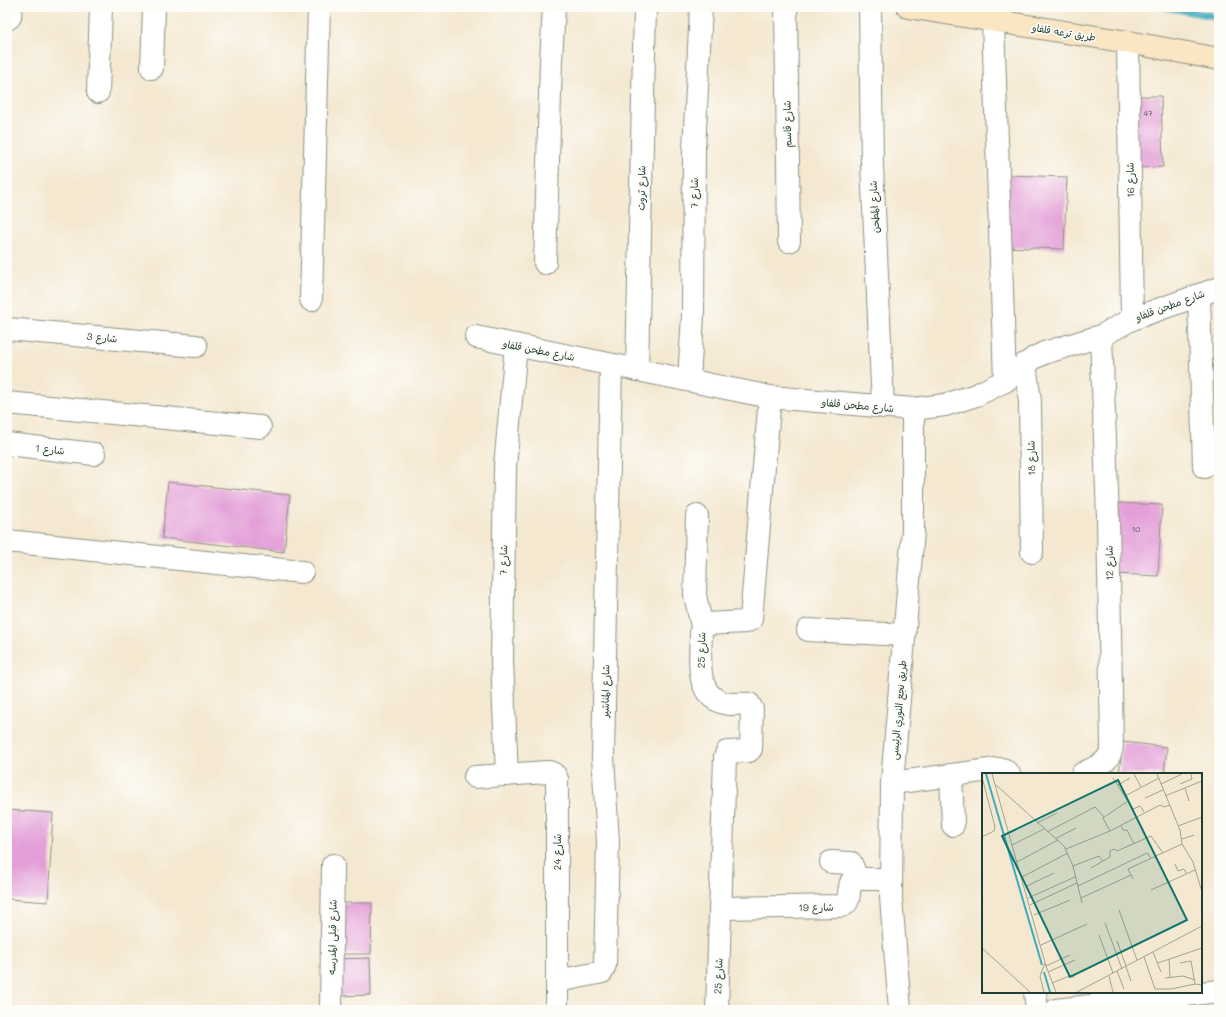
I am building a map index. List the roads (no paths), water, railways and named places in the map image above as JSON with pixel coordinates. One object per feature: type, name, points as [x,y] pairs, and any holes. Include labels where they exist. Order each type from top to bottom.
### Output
[{"type":"street","points":[[7,20],[10,17],[11,7]]},
{"type":"street","points":[[98,92],[101,7]]},
{"type":"street","points":[[152,68],[154,7]]},
{"type":"street","points":[[311,300],[319,7]]},
{"type":"street","points":[[545,263],[554,7]]},
{"type":"street","name":"شارع ثروت","points":[[638,370],[645,7]]},
{"type":"street","name":"شارع 7","points":[[689,380],[693,315],[694,148],[701,7]]},
{"type":"street","name":"شارع قاسم","points":[[786,7],[789,241]]},
{"type":"street","name":"شارع المطحن","points":[[870,7],[872,165],[883,407]]},
{"type":"street","name":"طريق ترعه قلفاو","points":[[908,7],[1128,42],[1219,59]]},
{"type":"street","points":[[993,21],[1005,381]]},
{"type":"street","name":"شارع 16","points":[[1128,42],[1132,319]]},
{"type":"street","name":"شارع مطحن قلفاو","points":[[476,337],[770,398],[913,409],[951,403],[976,395],[1005,381],[1025,364],[1044,353],[1101,336],[1132,319],[1219,288]]},
{"type":"street","points":[[1199,295],[1204,467]]},
{"type":"street","name":"شارع 3","points":[[7,329],[196,346]]},
{"type":"street","name":"شارع 12","points":[[1084,773],[1107,760],[1112,754],[1108,517],[1101,336]]},
{"type":"street","name":"شارع 7","points":[[507,775],[502,660],[504,467],[516,345]]},
{"type":"street","name":"شارع المناشير","points":[[558,981],[602,972],[605,965],[608,842],[604,756],[611,364]]},
{"type":"street","name":"شارع 18","points":[[1025,364],[1030,401],[1032,552]]},
{"type":"street","name":"شارع 25","points":[[717,1010],[725,757],[727,752],[749,751],[751,749],[752,709],[749,704],[725,703],[713,698],[705,689],[701,677],[702,627],[704,624],[708,623],[746,622],[751,619],[770,398]]},
{"type":"street","points":[[7,403],[260,427]]},
{"type":"street","name":"طريق نجع النوري الرئيسى","points":[[900,1010],[891,898],[892,783],[913,531],[913,409]]},
{"type":"street","name":"شارع 1","points":[[7,444],[94,454]]},
{"type":"street","points":[[697,516],[695,595],[702,627]]},
{"type":"street","points":[[7,541],[302,572]]},
{"type":"street","points":[[808,630],[904,635]]},
{"type":"street","points":[[892,783],[997,769],[1003,769],[1007,773]]},
{"type":"street","name":"شارع 24","points":[[475,777],[552,772],[557,779],[558,1010]]},
{"type":"street","points":[[951,775],[953,825]]},
{"type":"street","points":[[831,862],[851,863],[857,878],[891,879]]},
{"type":"street","name":"شارع قبلى المدرسه","points":[[331,1010],[333,865]]},
{"type":"street","name":"شارع 19","points":[[720,908],[845,906],[847,903],[851,881],[857,878]]},
{"type":"street","points":[[1056,1010],[1186,1002],[1219,991]]},
{"type":"street","points":[[1035,993],[1037,1010]]},
{"type":"waterway","points":[[1164,7],[1219,17]]}]
